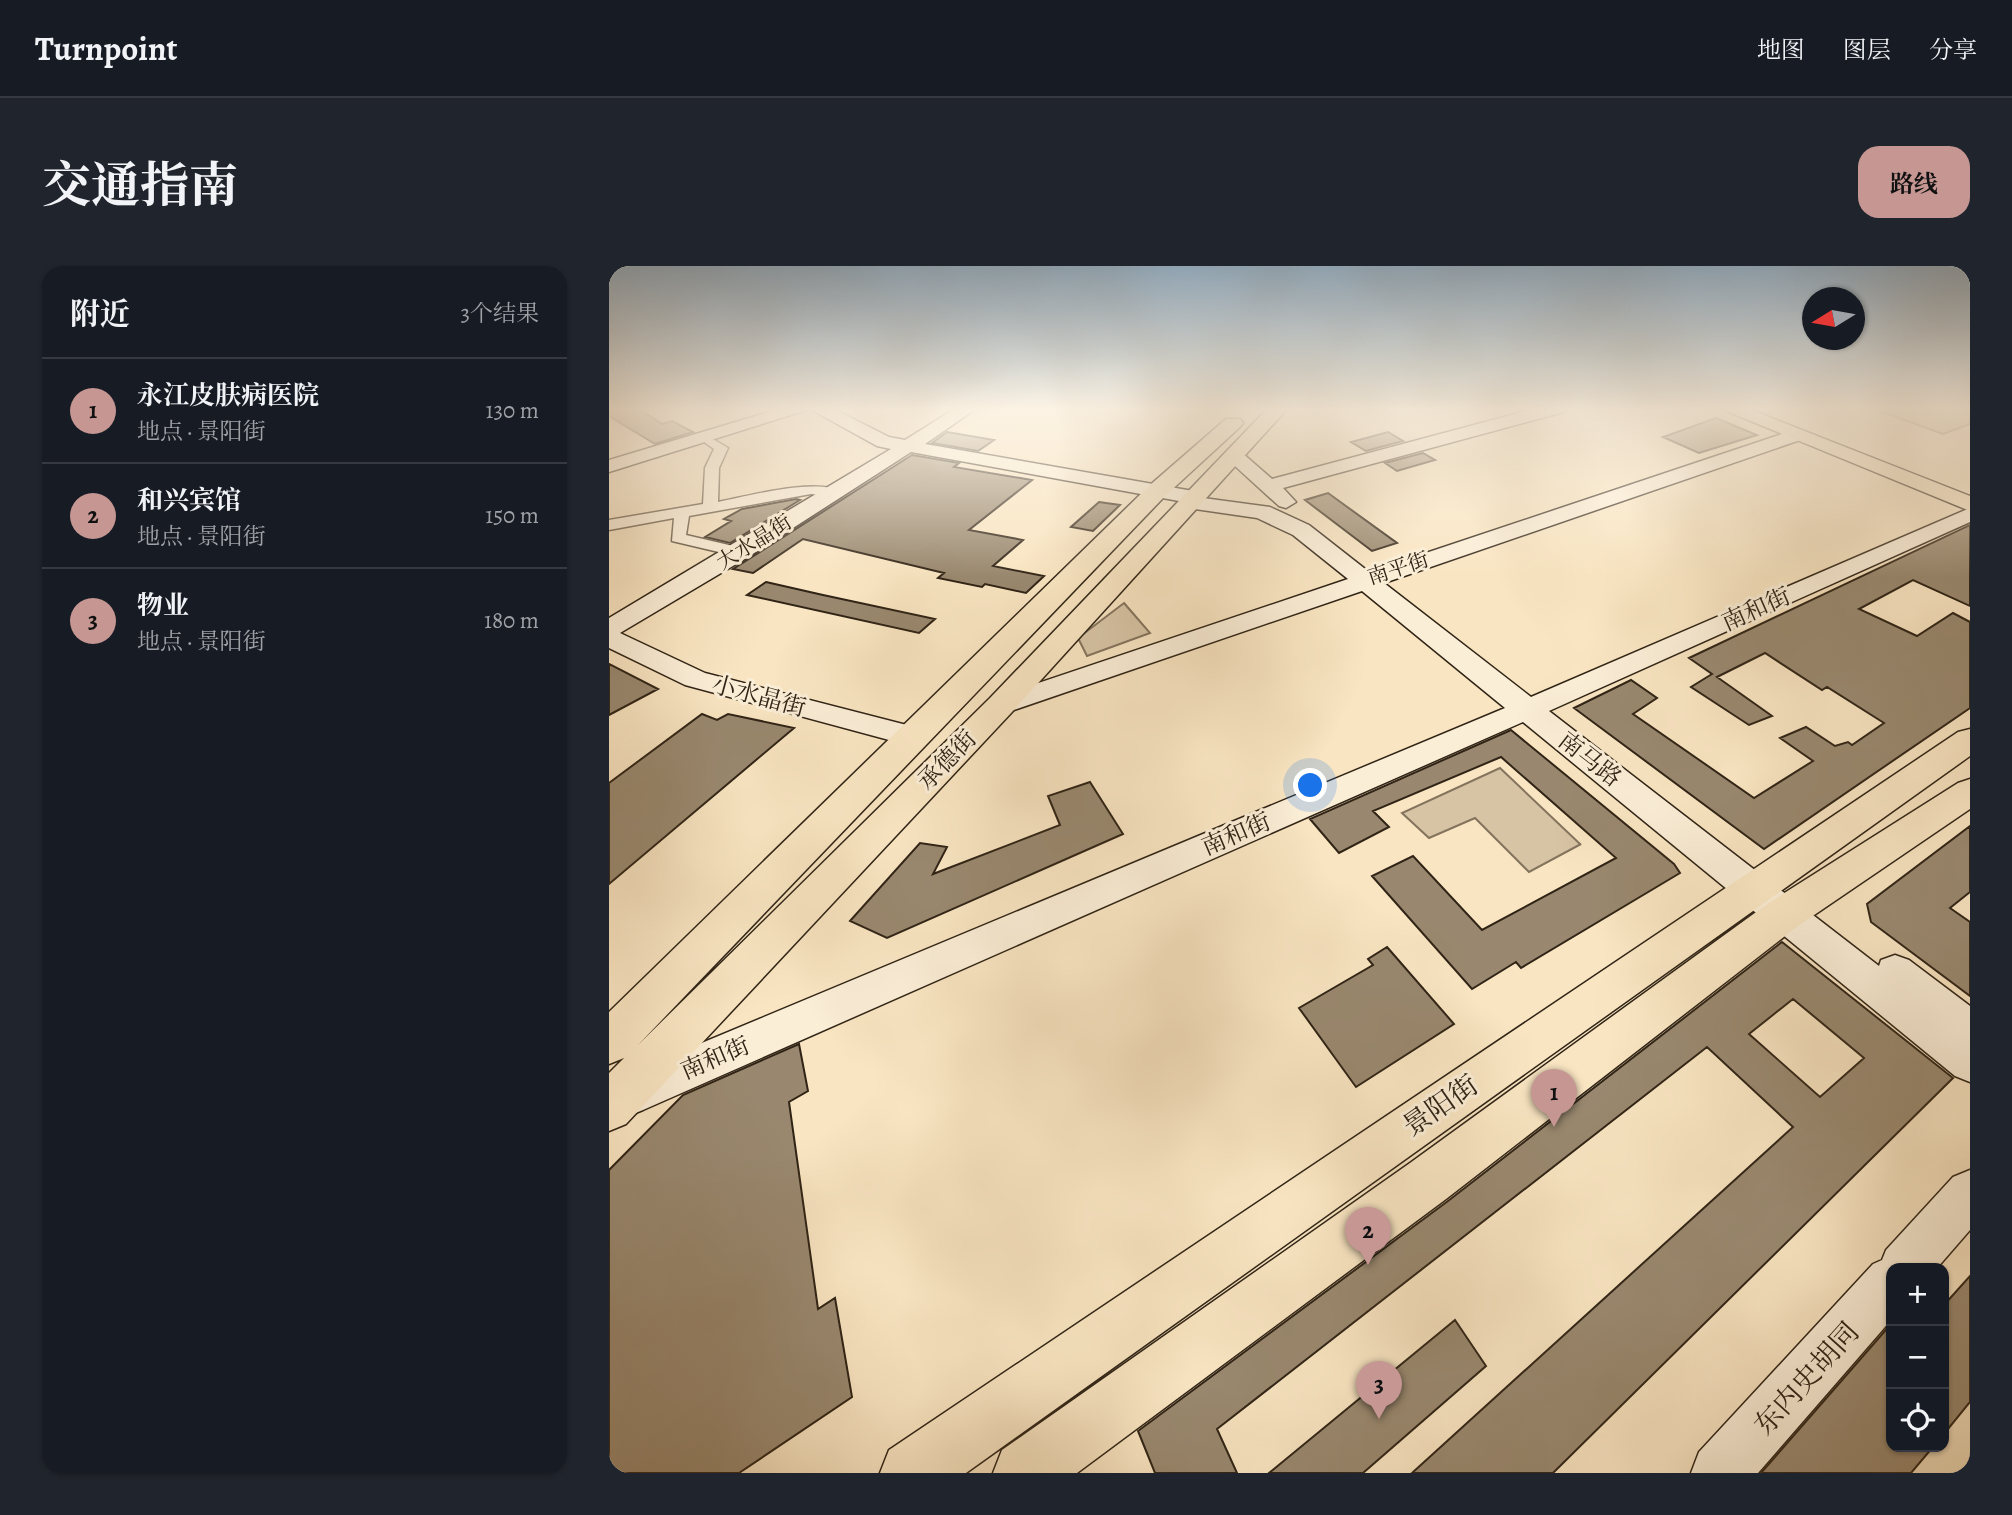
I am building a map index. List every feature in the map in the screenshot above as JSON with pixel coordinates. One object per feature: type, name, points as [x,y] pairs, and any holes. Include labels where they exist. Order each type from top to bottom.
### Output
[{"type":"main road","points":[[609,1043],[1157,491],[1199,464]]},
{"type":"main road","name":"承德街","points":[[612,1103],[1001,705],[1193,497],[1213,464]]},
{"type":"main road","points":[[1871,464],[1970,504]]},
{"type":"main road","points":[[1912,464],[1970,486]]},
{"type":"main road","name":"景阳街","points":[[1025,1473],[1428,1181],[1970,740]]},
{"type":"main road","name":"景阳街","points":[[912,1473],[1778,895],[1970,792]]},
{"type":"street","points":[[710,508],[714,464]]},
{"type":"street","name":"大水晶街","points":[[609,629],[740,552],[878,464]]},
{"type":"street","points":[[1004,464],[1193,497]]},
{"type":"street","points":[[1242,464],[1307,520]]},
{"type":"street","points":[[1268,486],[1349,464]]},
{"type":"street","name":"南平街","points":[[1001,705],[1371,577],[1709,464]]},
{"type":"street","points":[[609,525],[811,490],[834,493]]},
{"type":"street","name":"南马路","points":[[1193,497],[1262,512],[1289,522],[1371,577]]},
{"type":"street","name":"南马路","points":[[1193,497],[1286,509],[1307,520],[1371,577],[1778,895],[1970,1030]]},
{"type":"street","points":[[682,512],[678,538],[740,552]]},
{"type":"street","name":"南和街","points":[[612,1103],[1535,706],[1970,514]]},
{"type":"street","name":"小水晶街","points":[[609,638],[695,679],[915,737]]},
{"type":"street","name":"南马路","points":[[1778,895],[1970,1062]]},
{"type":"street","points":[[1908,1263],[1970,1194]]},
{"type":"street","name":"东内史胡同","points":[[1720,1473],[1886,1288]]},
{"type":"shaded area","points":[[1124,603],[1150,633],[1087,656],[1078,638]]},
{"type":"shaded area","points":[[1500,768],[1581,844],[1529,872],[1475,818],[1429,838],[1402,813]]},
{"type":"building","points":[[897,464],[957,464],[954,467],[1032,480],[969,530],[1023,540],[993,566],[1044,576],[1026,593],[938,578],[944,573],[803,539],[753,573],[733,569]]},
{"type":"building","points":[[1387,464],[1420,464],[1397,471]]},
{"type":"building","points":[[1328,493],[1397,543],[1372,551],[1305,500]]},
{"type":"building","points":[[800,500],[730,543],[705,537],[731,521],[724,519],[742,509]]},
{"type":"building","points":[[1099,502],[1120,505],[1093,531],[1071,527]]},
{"type":"building","points":[[1970,525],[1970,606],[1913,580],[1859,609],[1917,636],[1953,613],[1970,622],[1970,708],[1764,849],[1574,708],[1631,680],[1657,698],[1633,714],[1754,798],[1813,761],[1780,738],[1806,727],[1835,746],[1848,742],[1852,745],[1884,723],[1827,687],[1822,690],[1765,653],[1717,677],[1772,716],[1749,725],[1691,687],[1712,674],[1689,658]]},
{"type":"building","points":[[766,582],[935,619],[919,633],[747,595]]},
{"type":"building","points":[[609,664],[658,689],[609,715]]},
{"type":"building","points":[[702,714],[717,720],[728,714],[794,728],[609,884],[609,783]]},
{"type":"building","points":[[1511,730],[1674,864],[1680,873],[1521,968],[1516,962],[1472,989],[1372,876],[1413,856],[1482,930],[1616,858],[1501,757],[1373,811],[1389,827],[1339,853],[1310,819]]},
{"type":"building","points":[[1090,782],[1123,834],[887,938],[850,921],[920,843],[947,847],[933,874],[1060,825],[1048,796]]},
{"type":"building","points":[[1970,826],[1970,892],[1950,908],[1970,922],[1970,996],[1871,922],[1867,904]]},
{"type":"building","points":[[1782,942],[1953,1078],[1553,1473],[1412,1473],[1793,1127],[1707,1047],[1217,1429],[1237,1473],[1155,1473],[1138,1431],[1448,1201]],"holes":[[[1793,999],[1864,1058],[1820,1097],[1749,1034]]]},
{"type":"building","points":[[1387,947],[1454,1024],[1356,1087],[1299,1008],[1373,965],[1368,959]]},
{"type":"building","points":[[799,1044],[808,1091],[789,1102],[818,1309],[835,1298],[852,1397],[739,1473],[609,1473],[609,1170],[683,1095]]},
{"type":"building","points":[[1970,1276],[1970,1402],[1949,1428],[1949,1326],[1949,1299]]},
{"type":"building","points":[[1455,1320],[1486,1366],[1363,1473],[1269,1473]]},
{"type":"building","points":[[1886,1330],[1886,1452],[1929,1452],[1911,1473],[1761,1473]]},
{"type":"place","name":"永江皮肤病医院","points":[[1554,1127]]},
{"type":"place","name":"和兴宾馆","points":[[1368,1265]]},
{"type":"place","name":"物业","points":[[1379,1419]]}]
